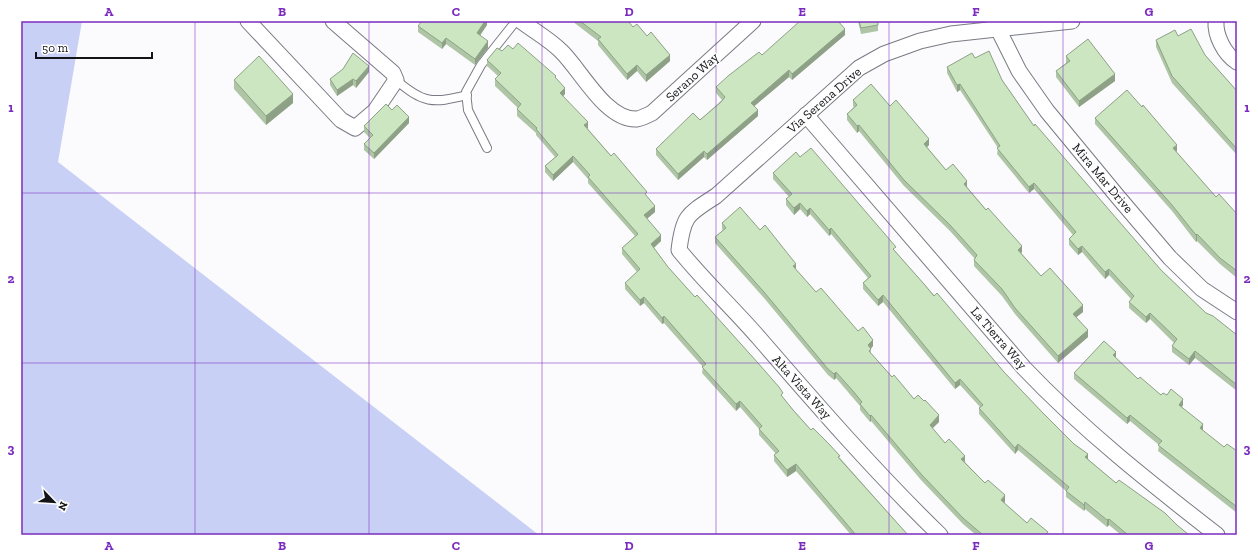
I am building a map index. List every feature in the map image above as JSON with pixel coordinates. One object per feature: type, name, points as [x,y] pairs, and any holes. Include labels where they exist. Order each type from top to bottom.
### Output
[{"type":"street","points":[[248,21],[341,120],[355,128],[375,112],[396,80],[393,73],[333,21]]},
{"type":"street","name":"Serano Way","points":[[521,21],[560,50],[574,65],[603,102],[613,111],[624,116],[637,119],[652,113],[753,21]]},
{"type":"street","name":"Via Serena Drive","points":[[681,232],[686,218],[700,206],[716,196],[859,68],[884,54],[920,41],[997,25],[1072,21]]},
{"type":"street","points":[[1216,21],[1215,31],[1223,46],[1237,62]]},
{"type":"street","name":"Mira Mar Drive","points":[[997,25],[1019,71],[1043,105],[1118,197],[1176,263],[1202,289],[1237,312]]},
{"type":"street","name":"La Tierra Way","points":[[806,115],[1024,368],[1056,401],[1120,460],[1217,535]]},
{"type":"street","name":"Alta Vista Way","points":[[681,232],[679,250],[689,262],[821,409],[940,535]]},
{"type":"lane","points":[[487,148],[468,110],[467,95],[482,65],[516,21]]},
{"type":"lane","points":[[396,80],[414,95],[423,99],[437,101],[467,95]]},
{"type":"shaded area","points":[[21,21],[82,21],[58,162],[539,535],[21,535]]},
{"type":"building","points":[[422,21],[485,21],[477,33],[488,41],[475,59],[446,38],[442,43],[418,26]]},
{"type":"building","points":[[580,21],[628,21],[633,27],[637,24],[647,36],[651,32],[670,55],[646,75],[637,65],[627,74],[598,39],[601,37]]},
{"type":"building","points":[[800,21],[838,21],[845,29],[792,74],[789,70],[751,103],[758,110],[707,154],[704,151],[678,174],[656,149],[693,113],[700,120],[721,102],[725,97],[716,87],[759,52],[762,55]]},
{"type":"building","points":[[859,21],[878,21],[878,25],[861,28]]},
{"type":"building","points":[[1191,29],[1205,55],[1237,91],[1237,149],[1172,76],[1156,40],[1175,30],[1178,36]]},
{"type":"building","points":[[1088,39],[1115,74],[1079,101],[1056,71],[1070,61],[1066,56]]},
{"type":"building","points":[[518,43],[556,76],[555,77],[565,88],[560,93],[588,122],[584,125],[611,156],[614,153],[647,192],[645,194],[655,206],[644,215],[661,235],[651,244],[668,267],[695,297],[697,295],[758,363],[779,387],[783,393],[781,395],[793,410],[811,430],[813,428],[829,444],[840,456],[838,457],[908,535],[856,535],[796,464],[787,470],[774,455],[779,451],[759,429],[762,426],[740,401],[736,404],[702,367],[706,364],[664,316],[662,318],[644,297],[640,300],[625,283],[640,269],[622,248],[638,234],[588,177],[590,175],[573,156],[553,175],[545,166],[558,155],[536,129],[537,128],[517,109],[521,104],[495,79],[501,73],[487,60],[497,48],[502,51],[508,45],[513,49]]},
{"type":"building","points":[[989,51],[1002,80],[1034,126],[1035,124],[1161,270],[1206,313],[1213,316],[1237,335],[1237,385],[1195,351],[1189,359],[1172,346],[1177,339],[1150,313],[1146,317],[1129,302],[1134,296],[1109,269],[1105,272],[1082,246],[1078,249],[1069,239],[1076,232],[1034,183],[1029,187],[997,148],[1000,146],[960,84],[957,85],[947,67],[972,53],[975,58]]},
{"type":"building","points":[[353,53],[369,66],[356,81],[353,79],[337,90],[330,79],[343,69]]},
{"type":"building","points":[[259,56],[293,94],[266,116],[234,80]]},
{"type":"building","points":[[871,84],[890,106],[896,100],[929,139],[924,144],[946,170],[953,164],[967,181],[964,184],[986,210],[988,208],[1022,246],[1018,250],[1041,276],[1050,268],[1083,305],[1073,314],[1088,330],[1058,356],[1015,308],[1002,289],[974,260],[977,255],[950,225],[904,180],[859,125],[857,126],[847,114],[857,105],[853,100]]},
{"type":"building","points":[[1127,90],[1142,107],[1143,105],[1177,145],[1173,148],[1216,197],[1219,194],[1237,214],[1237,271],[1220,258],[1197,234],[1196,235],[1172,205],[1095,118]]},
{"type":"building","points":[[386,104],[392,110],[397,105],[409,117],[374,153],[364,144],[373,135],[364,126]]},
{"type":"building","points":[[811,148],[896,247],[893,249],[934,296],[937,293],[1004,372],[1074,444],[1088,454],[1085,457],[1116,483],[1119,480],[1165,513],[1189,535],[1128,535],[1109,519],[1107,520],[1085,502],[1084,505],[1066,491],[1069,487],[1018,444],[1015,448],[979,408],[983,405],[960,379],[955,383],[883,295],[878,300],[863,283],[871,276],[831,228],[829,230],[810,208],[807,211],[800,203],[794,208],[786,199],[792,194],[773,173],[796,152],[800,157]]},
{"type":"building","points":[[740,207],[760,230],[765,225],[796,264],[793,266],[816,292],[821,288],[858,331],[863,327],[873,340],[868,345],[871,349],[869,351],[892,377],[894,375],[914,399],[918,395],[924,401],[925,400],[939,415],[930,425],[945,443],[949,439],[965,456],[961,459],[985,483],[988,480],[1005,495],[1001,500],[1027,523],[1031,518],[1048,532],[1046,535],[983,535],[963,518],[921,474],[860,404],[862,402],[853,391],[836,372],[834,374],[828,369],[764,292],[715,237],[726,228],[722,223]]},
{"type":"building","points":[[1104,341],[1116,352],[1113,355],[1138,379],[1140,377],[1161,395],[1163,393],[1167,395],[1171,389],[1183,399],[1179,405],[1203,424],[1200,428],[1224,447],[1227,444],[1237,451],[1237,507],[1158,445],[1162,441],[1130,415],[1127,418],[1074,373]]}]
